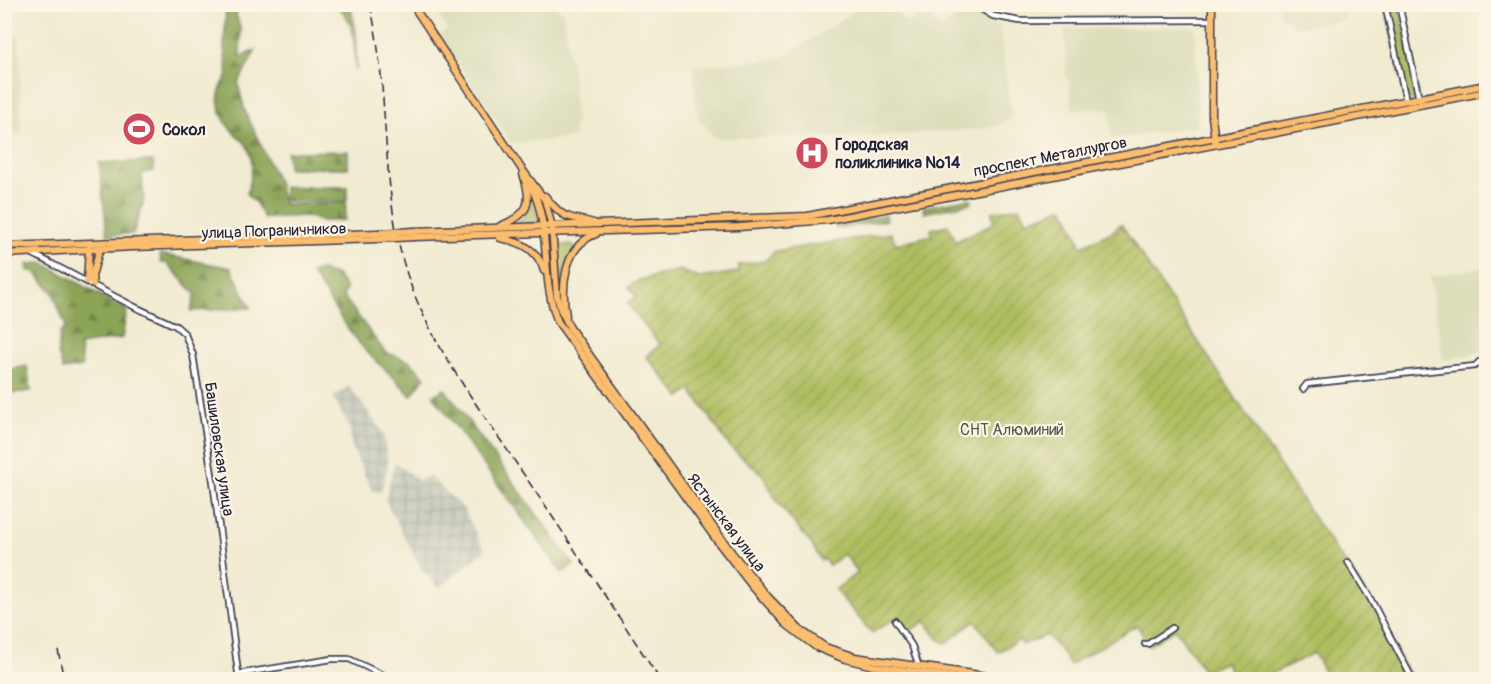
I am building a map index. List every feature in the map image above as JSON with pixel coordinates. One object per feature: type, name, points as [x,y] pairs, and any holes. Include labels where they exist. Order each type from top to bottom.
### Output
[{"type":"main road","points":[[412,4],[521,168],[561,214],[567,218],[603,228]]},
{"type":"main road","points":[[1212,4],[1215,141]]},
{"type":"main road","name":"проспект Металлургов","points":[[1419,102],[1486,85]]},
{"type":"main road","name":"проспект Металлургов","points":[[544,230],[807,216],[1407,104],[1486,92]]},
{"type":"main road","points":[[493,228],[517,219],[524,212],[529,192],[521,168]]},
{"type":"main road","name":"Ястынская улица","points":[[521,168],[540,204],[547,284],[552,309],[566,334],[740,570],[786,624],[816,647],[845,659],[873,666],[973,680]]},
{"type":"main road","name":"Ястынская улица","points":[[521,168],[545,200],[552,230],[557,296],[570,328],[732,552],[788,620],[814,640],[843,654],[1014,680]]},
{"type":"main road","name":"улица Пограничников","points":[[4,254],[100,246],[378,236],[493,228],[544,230]]},
{"type":"main road","points":[[570,328],[563,294],[567,270],[576,251],[584,241],[603,228]]},
{"type":"main road","name":"улица Пограничников","points":[[414,234],[488,235],[544,230]]},
{"type":"main road","points":[[488,235],[515,241],[531,250],[543,266],[547,284]]},
{"type":"main road","name":"улица Пограничников","points":[[4,246],[89,247]]},
{"type":"main road","points":[[93,285],[92,276],[100,246]]},
{"type":"main road","points":[[87,281],[89,247]]},
{"type":"street","points":[[973,4],[993,16],[1020,21],[1212,20]]},
{"type":"street","points":[[1385,4],[1407,104]]},
{"type":"street","points":[[1399,4],[1419,102]]},
{"type":"street","name":"Башиловская улица","points":[[32,253],[176,326],[189,341],[194,355],[212,471],[238,677]]},
{"type":"street","points":[[1303,389],[1307,384],[1475,366],[1479,362],[1486,361]]},
{"type":"street","points":[[1348,562],[1375,607],[1413,680]]},
{"type":"street","points":[[895,621],[912,646],[919,667]]},
{"type":"street","points":[[1145,644],[1172,628]]},
{"type":"street","points":[[238,677],[332,659],[349,659],[394,680]]},
{"type":"shaded area","points":[[431,5],[553,5],[563,12],[573,81],[576,123],[574,124],[574,138],[511,143],[439,35],[448,29]]},
{"type":"shaded area","points":[[864,5],[893,5],[906,23],[928,11],[940,30],[968,7],[1001,26],[1000,33],[1012,118],[994,127],[981,129],[891,135],[715,138],[697,117],[693,66],[781,59]]},
{"type":"shaded area","points":[[1279,5],[1343,5],[1346,20],[1296,27],[1281,17]]},
{"type":"shaded area","points":[[1195,27],[1198,126],[1112,139],[1109,109],[1072,110],[1069,80],[1066,79],[1065,29]]},
{"type":"shaded area","points":[[20,36],[21,134],[5,135],[4,37]]},
{"type":"shaded area","points":[[1486,267],[1486,351],[1443,360],[1430,276]]},
{"type":"shaded area","points":[[349,386],[383,432],[388,464],[381,492],[372,491],[351,445],[350,428],[333,397]]},
{"type":"shaded area","points":[[395,462],[419,481],[429,476],[463,508],[485,551],[439,588],[422,570],[385,500]]},
{"type":"green space","points":[[226,5],[241,5],[236,14],[241,31],[240,57],[256,50],[238,84],[245,111],[278,182],[283,204],[346,203],[345,220],[323,221],[305,216],[264,218],[256,203],[247,195],[252,171],[251,157],[244,142],[224,120],[218,101],[221,88],[228,75],[224,49]]},
{"type":"green space","points":[[334,5],[350,5],[356,30],[356,71],[351,25],[347,17]]},
{"type":"green space","points":[[1385,5],[1399,5],[1419,99],[1406,101]]},
{"type":"green space","points":[[348,151],[348,168],[288,168],[287,152]]},
{"type":"green space","points":[[153,161],[154,171],[142,173],[144,201],[133,234],[107,235],[99,163]]},
{"type":"green space","points":[[284,187],[347,187],[347,201],[284,201]]},
{"type":"green space","points":[[971,198],[972,203],[924,213],[923,207]]},
{"type":"green space","points":[[532,201],[539,222],[514,224],[523,217]]},
{"type":"green space","name":"СНТ Алюминий","points":[[1020,207],[1027,221],[1064,207],[1082,246],[1112,232],[1121,224],[1358,581],[1411,679],[1328,679],[1314,653],[1261,679],[1235,679],[1225,662],[1205,672],[1175,629],[1149,646],[1137,625],[1070,665],[1057,645],[1047,635],[1023,645],[1019,640],[998,652],[975,621],[946,643],[938,639],[925,621],[906,634],[895,618],[872,633],[835,590],[858,572],[844,554],[829,566],[824,559],[821,561],[812,545],[778,503],[763,475],[730,447],[691,390],[680,397],[646,356],[660,345],[627,303],[636,297],[629,287],[640,280],[680,270],[699,278],[738,272],[738,265],[765,261],[775,251],[891,233],[896,244],[932,235],[931,229],[948,225],[956,241],[994,223],[992,212]]},
{"type":"green space","points":[[886,215],[887,220],[836,229],[835,224]]},
{"type":"green space","points":[[557,245],[575,247],[565,268],[560,292]]},
{"type":"green space","points":[[160,254],[231,268],[251,308],[191,311],[195,294],[167,263],[161,263]]},
{"type":"green space","points":[[43,263],[127,310],[122,338],[80,345],[82,367],[63,370],[58,354],[60,333],[66,327],[53,293],[34,271],[28,271],[27,264]]},
{"type":"green space","points":[[319,270],[338,276],[346,289],[343,296],[385,352],[409,361],[425,377],[411,396],[350,332],[311,273]]},
{"type":"green space","points":[[27,366],[31,391],[5,394],[5,370]]},
{"type":"green space","points":[[445,389],[574,565],[562,573],[433,395]]},
{"type":"railway","points":[[370,4],[380,66],[387,160],[395,222],[401,253],[421,309],[465,388],[660,680]]},
{"type":"railway","points":[[58,650],[64,680]]},
{"type":"place","name":"Сокол","points":[[139,129]]},
{"type":"place","name":"Городская поликлиника №14","points":[[812,153]]}]
